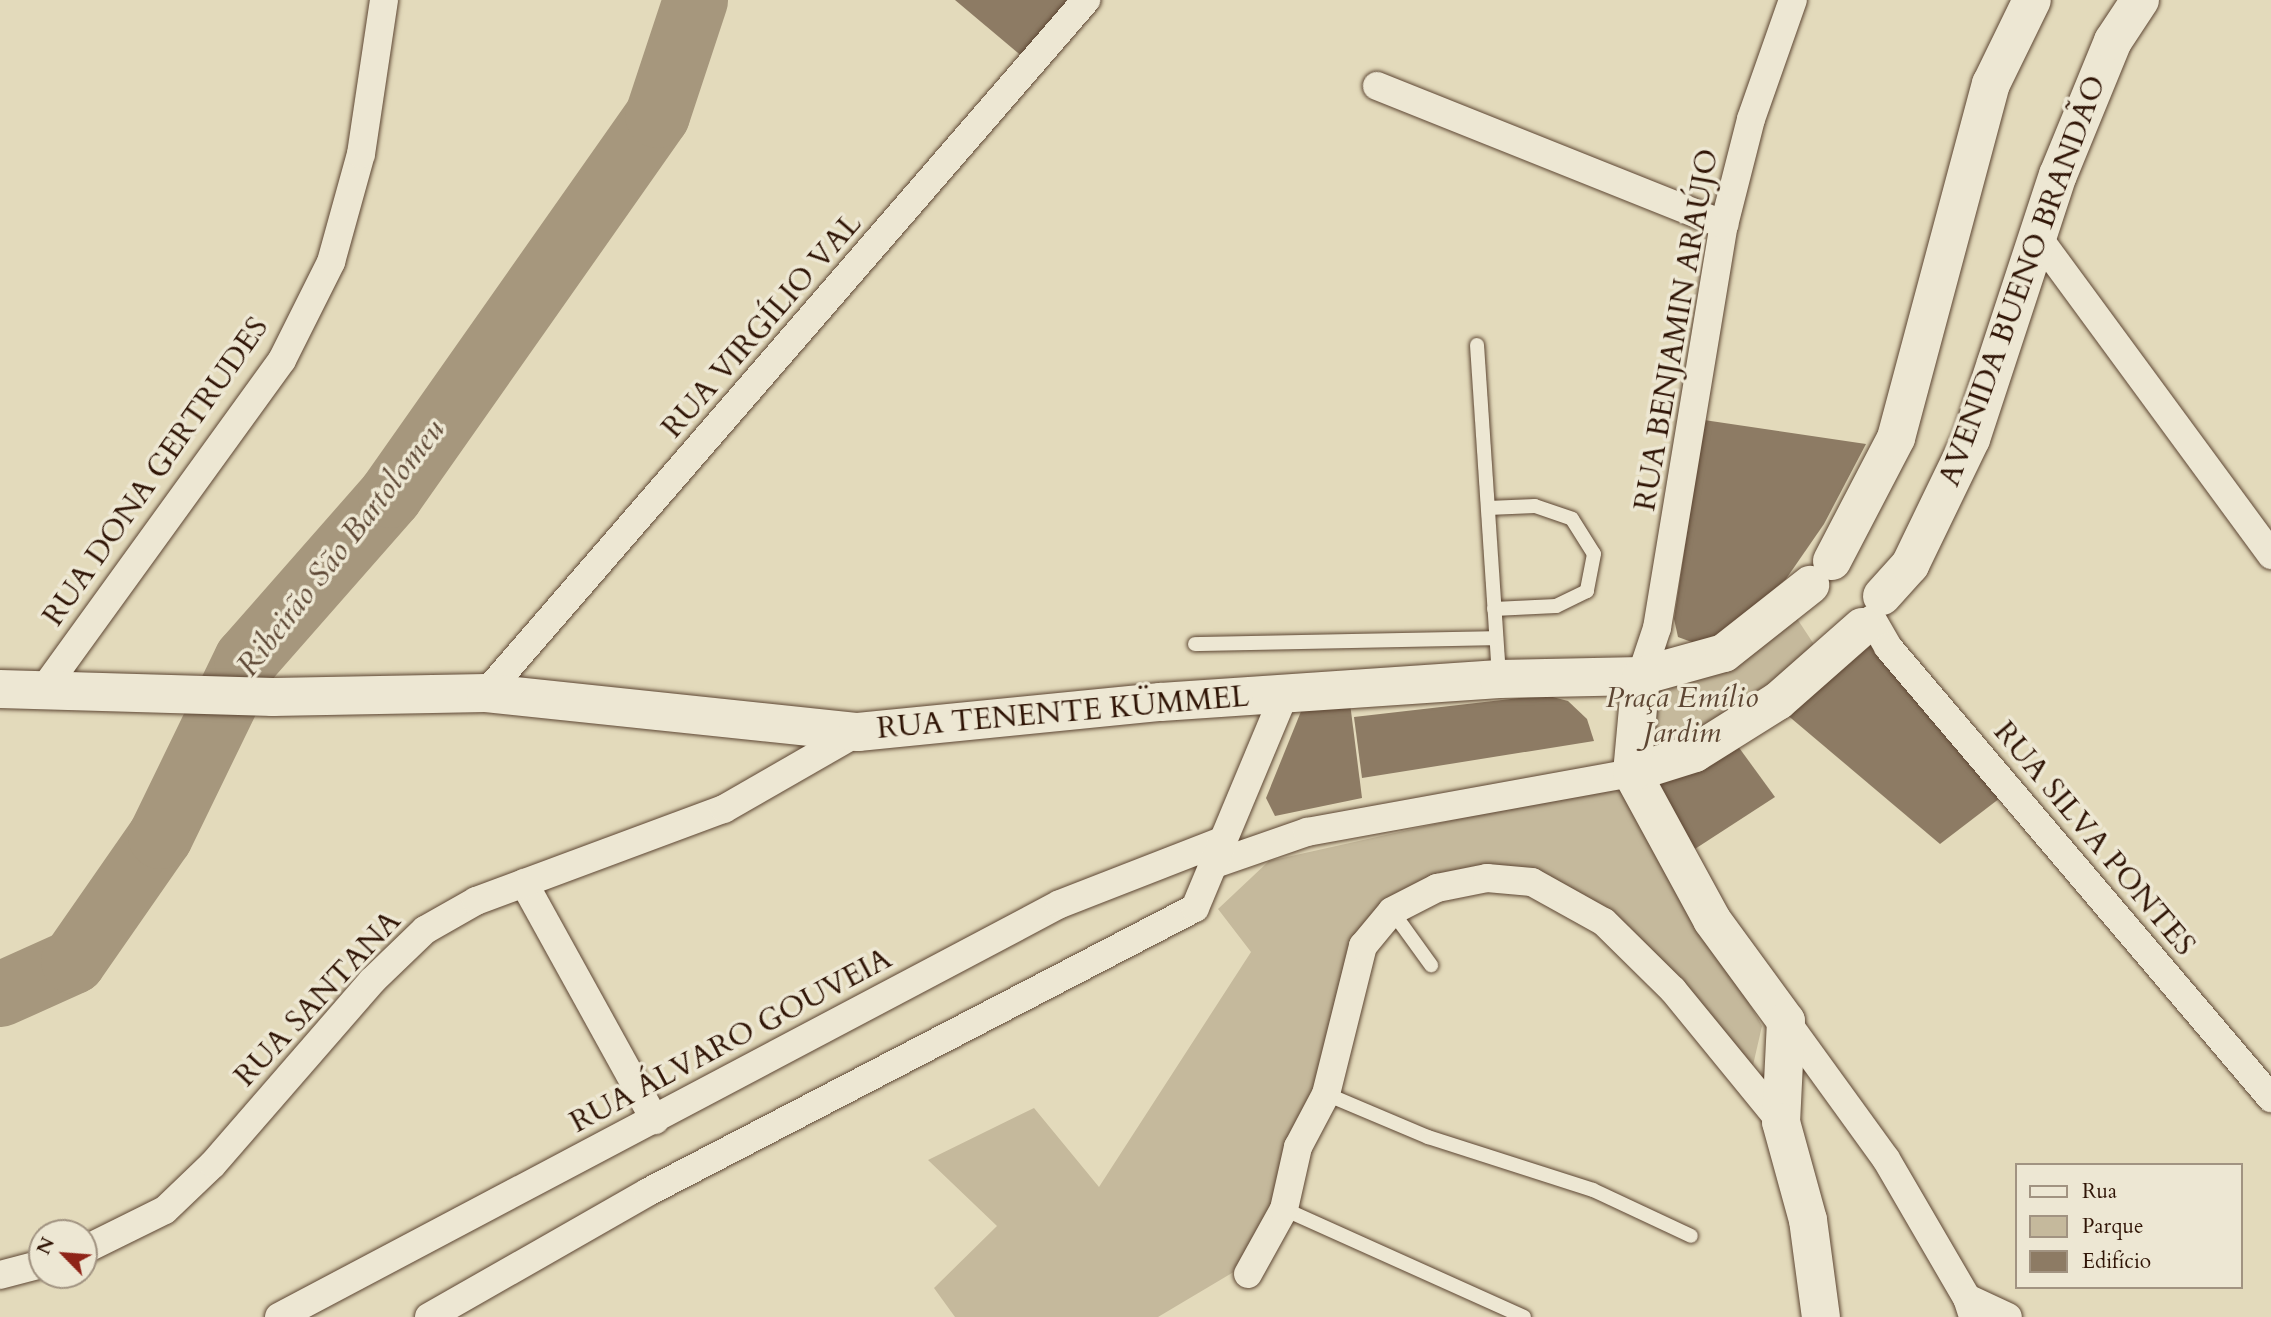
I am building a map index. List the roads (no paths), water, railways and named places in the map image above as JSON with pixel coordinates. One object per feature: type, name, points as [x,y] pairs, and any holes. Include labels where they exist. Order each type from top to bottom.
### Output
[{"type":"street","name":"RUA DONA GERTRUDES","points":[[41,693],[282,360],[331,262],[361,154],[384,0]]},
{"type":"street","name":"RUA VIRGÍLIO VAL","points":[[486,693],[1086,0]]},
{"type":"street","name":"RUA BENJAMIN ARAÚJO","points":[[1641,676],[1657,628],[1724,225],[1751,119],[1793,0]]},
{"type":"street","points":[[1821,573],[1843,558],[1865,564],[1874,572],[1872,614],[1850,631],[1826,626],[1811,608],[1821,573],[1896,438],[1991,84],[2032,0]]},
{"type":"street","name":"AVENIDA BUENO BRANDÃO","points":[[1632,773],[1695,753],[1766,709],[1872,614],[1910,565],[1971,439],[2040,240],[2058,175],[2113,41],[2140,0]]},
{"type":"street","points":[[1377,86],[1724,225]]},
{"type":"street","points":[[2040,240],[2271,555]]},
{"type":"street","name":"RUA TENENTE KÜMMEL","points":[[0,689],[142,696],[273,697],[486,693],[858,732],[1285,693],[1499,679],[1641,676],[1724,653],[1821,573]]},
{"type":"street","name":"RUA SILVA PONTES","points":[[1872,614],[1888,647],[2271,1098]]},
{"type":"street","points":[[1641,676],[1632,773],[1712,920],[1886,1159],[1970,1308],[2008,1317]]},
{"type":"street","points":[[429,1317],[649,1192],[1195,908],[1285,693]]},
{"type":"street","name":"RUA SANTANA","points":[[98,1243],[165,1210],[213,1164],[372,981],[425,930],[476,901],[724,809],[858,732]]},
{"type":"street","name":"RUA ÁLVARO GOUVEIA","points":[[279,1317],[1060,904],[1217,853],[1307,832],[1632,773]]},
{"type":"street","points":[[1248,1274],[1284,1209],[1298,1147],[1326,1094],[1363,946],[1392,911],[1437,888],[1487,878],[1532,882],[1604,922],[1673,990],[1781,1122]]},
{"type":"street","points":[[524,883],[655,1120]]},
{"type":"street","points":[[1786,1021],[1781,1122],[1808,1220],[1821,1317]]},
{"type":"street","points":[[0,1275],[28,1268]]},
{"type":"lane","points":[[1477,345],[1499,679]]},
{"type":"lane","points":[[1488,508],[1535,506],[1572,519],[1594,554],[1587,591],[1556,606],[1494,609]]},
{"type":"lane","points":[[1195,644],[1496,638]]},
{"type":"lane","points":[[1392,911],[1431,965]]},
{"type":"lane","points":[[1326,1094],[1429,1137],[1593,1190],[1692,1236]]},
{"type":"lane","points":[[1284,1209],[1524,1317]]},
{"type":"waterway","name":"Ribeirão São Bartolomeu","points":[[0,994],[73,961],[160,836],[246,659],[390,495],[657,115],[695,0]]},
{"type":"park label","name":"Praça Emílio Jardim","points":[[1682,715]]}]
